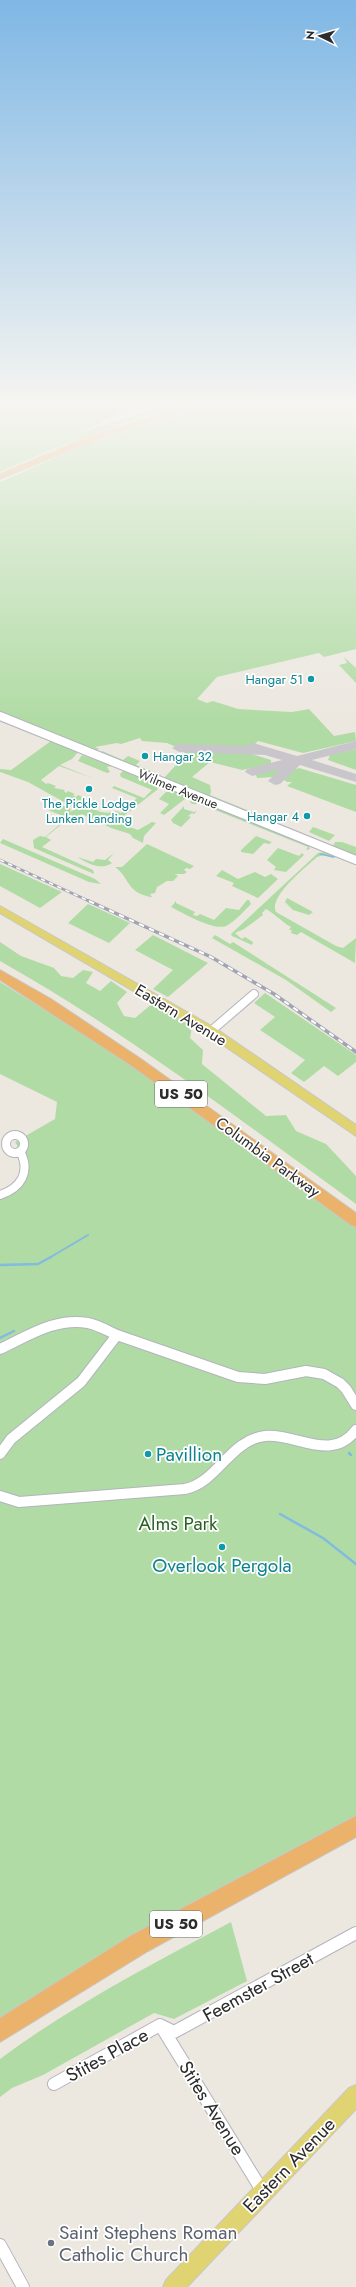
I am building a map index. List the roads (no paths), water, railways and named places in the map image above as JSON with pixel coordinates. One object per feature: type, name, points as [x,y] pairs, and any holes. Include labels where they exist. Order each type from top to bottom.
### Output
[{"type":"highway","name":"Columbia Parkway","points":[[0,968],[70,1008],[115,1038],[356,1212]]},
{"type":"highway","name":"Columbia Parkway","points":[[0,974],[45,1000],[128,1055],[356,1221]]},
{"type":"highway","name":"US 50","points":[[0,2031],[140,1943],[356,1826]]},
{"type":"main road","name":"Eastern Avenue","points":[[0,909],[211,1031],[356,1131]]},
{"type":"main road","name":"Eastern Avenue","points":[[173,2287],[356,2095]]},
{"type":"street","name":"Wilmer Avenue","points":[[0,716],[356,860]]},
{"type":"street","points":[[211,1031],[254,994]]},
{"type":"street","points":[[0,1195],[17,1186],[23,1179],[26,1171],[26,1160],[20,1151]]},
{"type":"street","points":[[0,1349],[38,1329],[59,1323],[88,1323],[228,1375],[243,1378],[266,1379],[305,1371],[326,1375],[342,1384],[350,1392],[356,1405]]},
{"type":"street","points":[[0,1454],[11,1439],[80,1382],[117,1335]]},
{"type":"street","points":[[0,1496],[19,1502],[179,1490],[201,1483],[235,1449],[252,1439],[270,1436],[332,1446],[345,1442],[356,1430]]},
{"type":"street","name":"Feemster Street","points":[[160,2025],[174,2032],[356,1934]]},
{"type":"street","name":"Stites Place","points":[[54,2084],[160,2025]]},
{"type":"street","name":"Stites Avenue","points":[[160,2025],[264,2192]]},
{"type":"street","points":[[0,2245],[23,2287]]},
{"type":"waterway","points":[[320,854],[334,857]]},
{"type":"waterway","points":[[49,1258],[88,1235]]},
{"type":"waterway","points":[[0,1265],[38,1264],[51,1257]]},
{"type":"waterway","points":[[0,1338],[14,1331]]},
{"type":"waterway","points":[[280,1514],[323,1538],[356,1564]]},
{"type":"railway","points":[[0,860],[91,902]]},
{"type":"railway","points":[[89,901],[211,957],[274,994],[356,1052]]},
{"type":"place","name":"Hangar 51","points":[[311,679]]},
{"type":"place","name":"Hangar 32","points":[[145,756]]},
{"type":"place","name":"The Pickle Lodge Lunken Landing","points":[[89,789]]},
{"type":"place","name":"Hangar 4","points":[[307,816]]},
{"type":"place","name":"Pavillion","points":[[148,1454]]},
{"type":"place","name":"Overlook Pergola","points":[[222,1547]]},
{"type":"place","name":"Saint Stephens Roman Catholic Church","points":[[51,2243]]},
{"type":"park label","name":"Alms Park","points":[[178,1523]]}]
